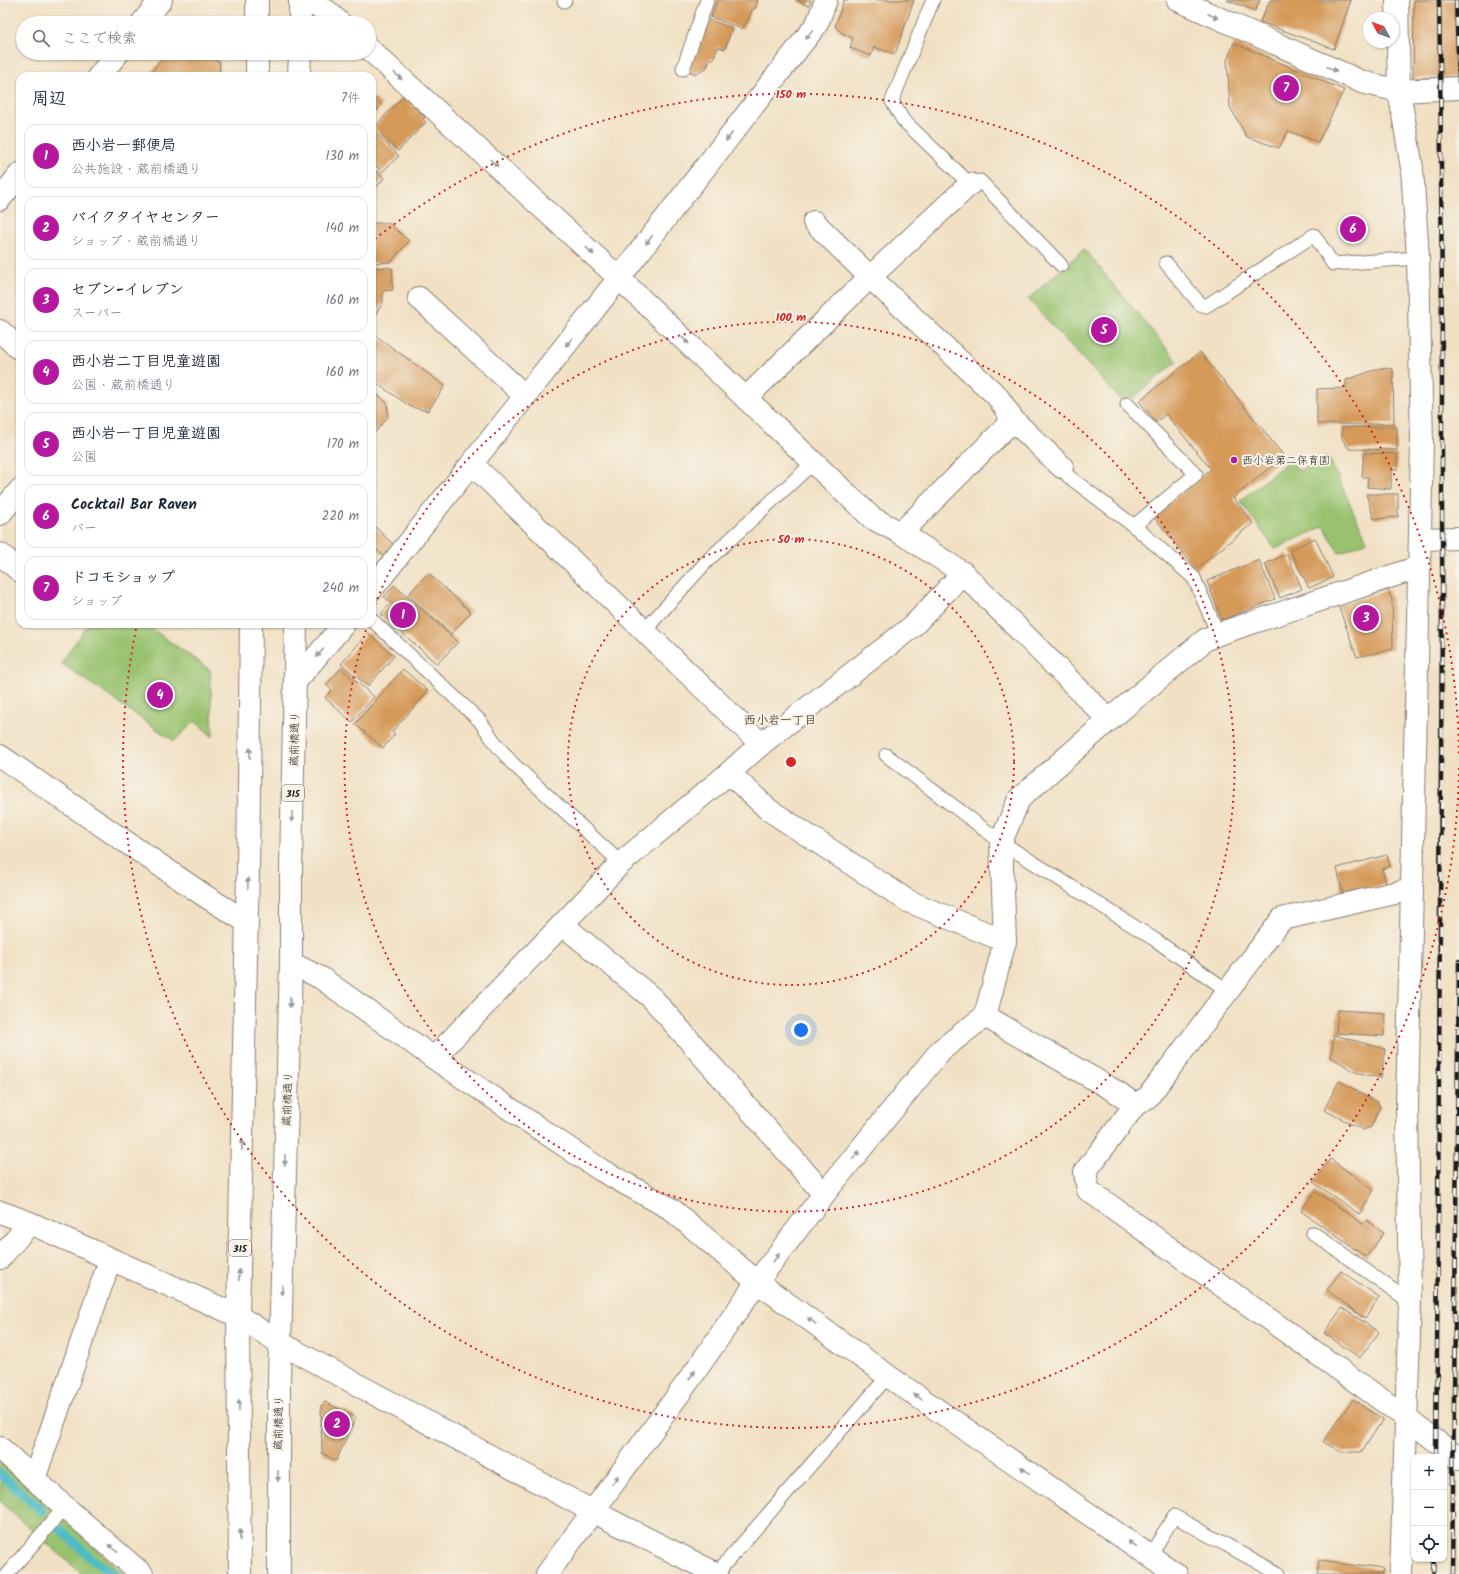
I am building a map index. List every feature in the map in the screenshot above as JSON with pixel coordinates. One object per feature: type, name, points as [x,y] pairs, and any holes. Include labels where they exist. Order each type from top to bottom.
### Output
[{"type":"street","points":[[148,16],[161,0]]},
{"type":"street","points":[[257,16],[258,0]]},
{"type":"street","points":[[300,0],[300,16]]},
{"type":"street","points":[[303,0],[327,11],[332,16]]},
{"type":"street","points":[[376,584],[619,278],[817,24],[826,0]]},
{"type":"street","points":[[1178,0],[1362,82],[1398,91],[1459,88]]},
{"type":"street","points":[[1397,0],[1398,91],[1412,168],[1418,258],[1422,444],[1407,1107],[1410,1302],[1401,1574]]},
{"type":"street","points":[[376,55],[619,278],[872,518],[901,534],[963,573],[1109,720]]},
{"type":"street","points":[[102,72],[112,60]]},
{"type":"street","points":[[257,60],[257,72]]},
{"type":"street","points":[[300,60],[300,72]]},
{"type":"street","points":[[0,199],[16,179]]},
{"type":"street","points":[[747,398],[870,277],[970,184]]},
{"type":"street","points":[[814,222],[870,277],[997,396],[1013,420],[1062,467]]},
{"type":"street","points":[[418,298],[525,396]]},
{"type":"street","points":[[0,332],[16,346]]},
{"type":"street","points":[[901,534],[1013,420]]},
{"type":"street","points":[[472,464],[761,744]]},
{"type":"street","points":[[0,514],[16,495]]},
{"type":"street","points":[[1420,539],[1459,538]]},
{"type":"street","points":[[0,554],[16,568]]},
{"type":"street","points":[[547,1574],[692,1376],[758,1282],[824,1194],[941,1050],[985,1016],[1005,941],[1001,842],[1019,799],[1109,720],[1205,640],[1218,634],[1419,567]]},
{"type":"street","points":[[434,1058],[621,863],[729,773],[761,744],[913,626],[963,573]]},
{"type":"street","name":"315","points":[[240,1574],[238,1316],[247,922],[251,628]]},
{"type":"street","name":"蔵前橋通り","points":[[278,1574],[280,1343],[291,963],[291,867],[296,628]]},
{"type":"street","points":[[296,681],[341,628]]},
{"type":"street","points":[[0,756],[205,896],[247,922]]},
{"type":"street","points":[[729,773],[769,810],[908,901],[1005,941]]},
{"type":"street","points":[[1412,889],[1282,918],[1148,1097],[1135,1105],[1085,1172],[1088,1190],[1407,1418],[1459,1459]]},
{"type":"street","points":[[563,925],[652,998],[824,1194]]},
{"type":"street","points":[[291,963],[321,978],[434,1058],[601,1170],[671,1209],[758,1282],[888,1376],[1176,1574]]},
{"type":"street","points":[[985,1016],[1120,1094],[1135,1105]]},
{"type":"street","points":[[0,1212],[30,1223],[238,1316],[280,1343],[592,1511],[716,1574]]},
{"type":"street","points":[[0,1258],[30,1223]]},
{"type":"street","points":[[34,1478],[110,1260]]},
{"type":"street","points":[[0,1448],[142,1574]]},
{"type":"lane","points":[[682,69],[707,0]]},
{"type":"lane","points":[[933,0],[892,101],[903,120],[970,184],[980,181],[1061,265]]},
{"type":"lane","points":[[1166,263],[1200,304],[1206,306],[1314,235],[1333,264],[1418,258]]},
{"type":"lane","points":[[1127,404],[1196,474],[1134,526]]},
{"type":"lane","points":[[644,630],[708,560],[814,462]]},
{"type":"lane","points":[[1062,467],[1068,476],[1134,526],[1194,578],[1218,634]]},
{"type":"lane","points":[[376,624],[480,721],[496,744],[512,763],[621,863]]},
{"type":"lane","points":[[886,755],[1001,842],[1154,938],[1228,991]]},
{"type":"lane","points":[[1313,1233],[1410,1302]]},
{"type":"lane","points":[[716,1574],[888,1376]]},
{"type":"lane","points":[[7,1574],[65,1507]]},
{"type":"lane","points":[[1150,1556],[1174,1516],[1279,1574]]},
{"type":"green space","points":[[1084,249],[1177,361],[1125,405],[1028,299]]},
{"type":"green space","points":[[1328,456],[1367,541],[1339,553],[1324,526],[1275,549],[1240,501],[1291,459],[1298,471]]},
{"type":"green space","points":[[85,628],[151,628],[210,670],[213,737],[195,721],[174,741],[61,663]]},
{"type":"green space","points":[[0,1462],[124,1574],[82,1574],[0,1502]]},
{"type":"building","points":[[717,0],[758,0],[755,9],[753,8],[742,29],[711,17]]},
{"type":"building","points":[[796,0],[811,0],[809,6]]},
{"type":"building","points":[[844,0],[914,0],[895,54],[874,47],[871,56],[850,48],[853,38],[842,33],[835,26]]},
{"type":"building","points":[[1227,0],[1260,0],[1255,11]]},
{"type":"building","points":[[1270,0],[1351,0],[1334,49],[1260,22]]},
{"type":"building","points":[[1414,0],[1459,0],[1459,77],[1413,78]]},
{"type":"building","points":[[707,19],[732,28],[725,49],[718,47],[713,59],[710,59],[707,67],[696,74],[689,71]]},
{"type":"building","points":[[1234,43],[1344,90],[1318,142],[1288,131],[1279,148],[1247,137],[1230,107],[1227,60]]},
{"type":"building","points":[[161,60],[215,60],[220,62],[219,72],[151,72]]},
{"type":"building","points":[[403,96],[425,117],[423,119],[426,122],[398,151],[376,130],[376,126]]},
{"type":"building","points":[[376,100],[382,105],[376,112]]},
{"type":"building","points":[[376,133],[399,156],[382,172],[376,166]]},
{"type":"building","points":[[376,171],[384,178],[376,188]]},
{"type":"building","points":[[376,223],[389,223],[409,241],[391,262],[376,263]]},
{"type":"building","points":[[376,267],[392,268],[393,290],[383,291],[383,302],[376,313]]},
{"type":"building","points":[[376,336],[445,386],[428,411],[411,407],[376,383]]},
{"type":"building","points":[[1200,352],[1284,456],[1233,498],[1253,523],[1196,569],[1153,516],[1211,469],[1166,414],[1156,422],[1139,401]]},
{"type":"building","points":[[1380,368],[1393,369],[1394,424],[1317,424],[1317,389],[1346,388],[1346,380]]},
{"type":"building","points":[[376,393],[387,403],[388,417],[376,431]]},
{"type":"building","points":[[1342,427],[1397,427],[1397,450],[1349,449],[1342,439]]},
{"type":"building","points":[[1364,453],[1397,454],[1397,470],[1391,470],[1391,489],[1367,487],[1368,477],[1362,477]]},
{"type":"building","points":[[1366,494],[1398,494],[1398,517],[1374,519]]},
{"type":"building","points":[[376,528],[394,545],[384,556],[376,549]]},
{"type":"building","points":[[1315,538],[1333,577],[1309,588],[1290,550]]},
{"type":"building","points":[[1287,554],[1302,589],[1280,598],[1265,564]]},
{"type":"building","points":[[1259,560],[1275,599],[1222,620],[1207,581]]},
{"type":"building","points":[[428,573],[471,612],[451,634],[408,595]]},
{"type":"building","points":[[394,585],[458,642],[437,664],[381,614],[391,603],[384,597]]},
{"type":"building","points":[[1388,590],[1392,600],[1393,649],[1357,657],[1338,605]]},
{"type":"building","points":[[368,633],[394,656],[368,686],[341,664]]},
{"type":"building","points":[[341,668],[374,697],[352,722],[325,698],[332,690],[326,685]]},
{"type":"building","points":[[403,669],[428,691],[392,732],[395,734],[383,748],[355,724]]},
{"type":"building","points":[[1387,855],[1390,866],[1382,869],[1386,884],[1343,895],[1337,868]]},
{"type":"building","points":[[1338,1010],[1385,1013],[1384,1036],[1336,1033]]},
{"type":"building","points":[[1334,1035],[1385,1049],[1381,1078],[1355,1072],[1331,1057]]},
{"type":"building","points":[[1339,1081],[1377,1102],[1380,1107],[1371,1127],[1363,1130],[1324,1110]]},
{"type":"building","points":[[1330,1159],[1374,1190],[1359,1214],[1313,1182]]},
{"type":"building","points":[[1315,1191],[1363,1224],[1366,1220],[1384,1233],[1366,1257],[1301,1211]]},
{"type":"building","points":[[1341,1271],[1379,1297],[1365,1319],[1327,1290]]},
{"type":"building","points":[[1342,1308],[1379,1332],[1360,1358],[1324,1333]]},
{"type":"building","points":[[1353,1399],[1383,1419],[1362,1452],[1342,1452],[1323,1442]]},
{"type":"building","points":[[325,1402],[356,1417],[336,1461],[322,1453],[321,1406]]},
{"type":"building","points":[[1319,1561],[1383,1569],[1382,1574],[1317,1574]]},
{"type":"waterway","points":[[0,1474],[42,1511]]},
{"type":"waterway","points":[[58,1527],[95,1562],[115,1574]]},
{"type":"railway","points":[[1436,1454],[1442,721],[1442,238],[1439,0]]},
{"type":"railway","points":[[1456,0],[1459,82]]},
{"type":"railway","points":[[1452,1574],[1459,961]]},
{"type":"railway","points":[[1434,1574],[1435,1562]]},
{"type":"place","name":"ドコモショップ","points":[[1286,88]]},
{"type":"place","name":"Cocktail Bar Raven","points":[[1353,229]]},
{"type":"place","name":"西小岩一丁目児童遊園","points":[[1104,330]]},
{"type":"place","name":"西小岩第二保育園","points":[[1234,460]]},
{"type":"place","name":"西小岩一郵便局","points":[[403,615]]},
{"type":"place","name":"セブン-イレブン","points":[[1366,618]]},
{"type":"place","name":"西小岩二丁目児童遊園","points":[[160,695]]},
{"type":"place","name":"バイクタイヤセンター","points":[[337,1424]]},
{"type":"district","name":"西小岩一丁目","points":[[780,720]]}]
